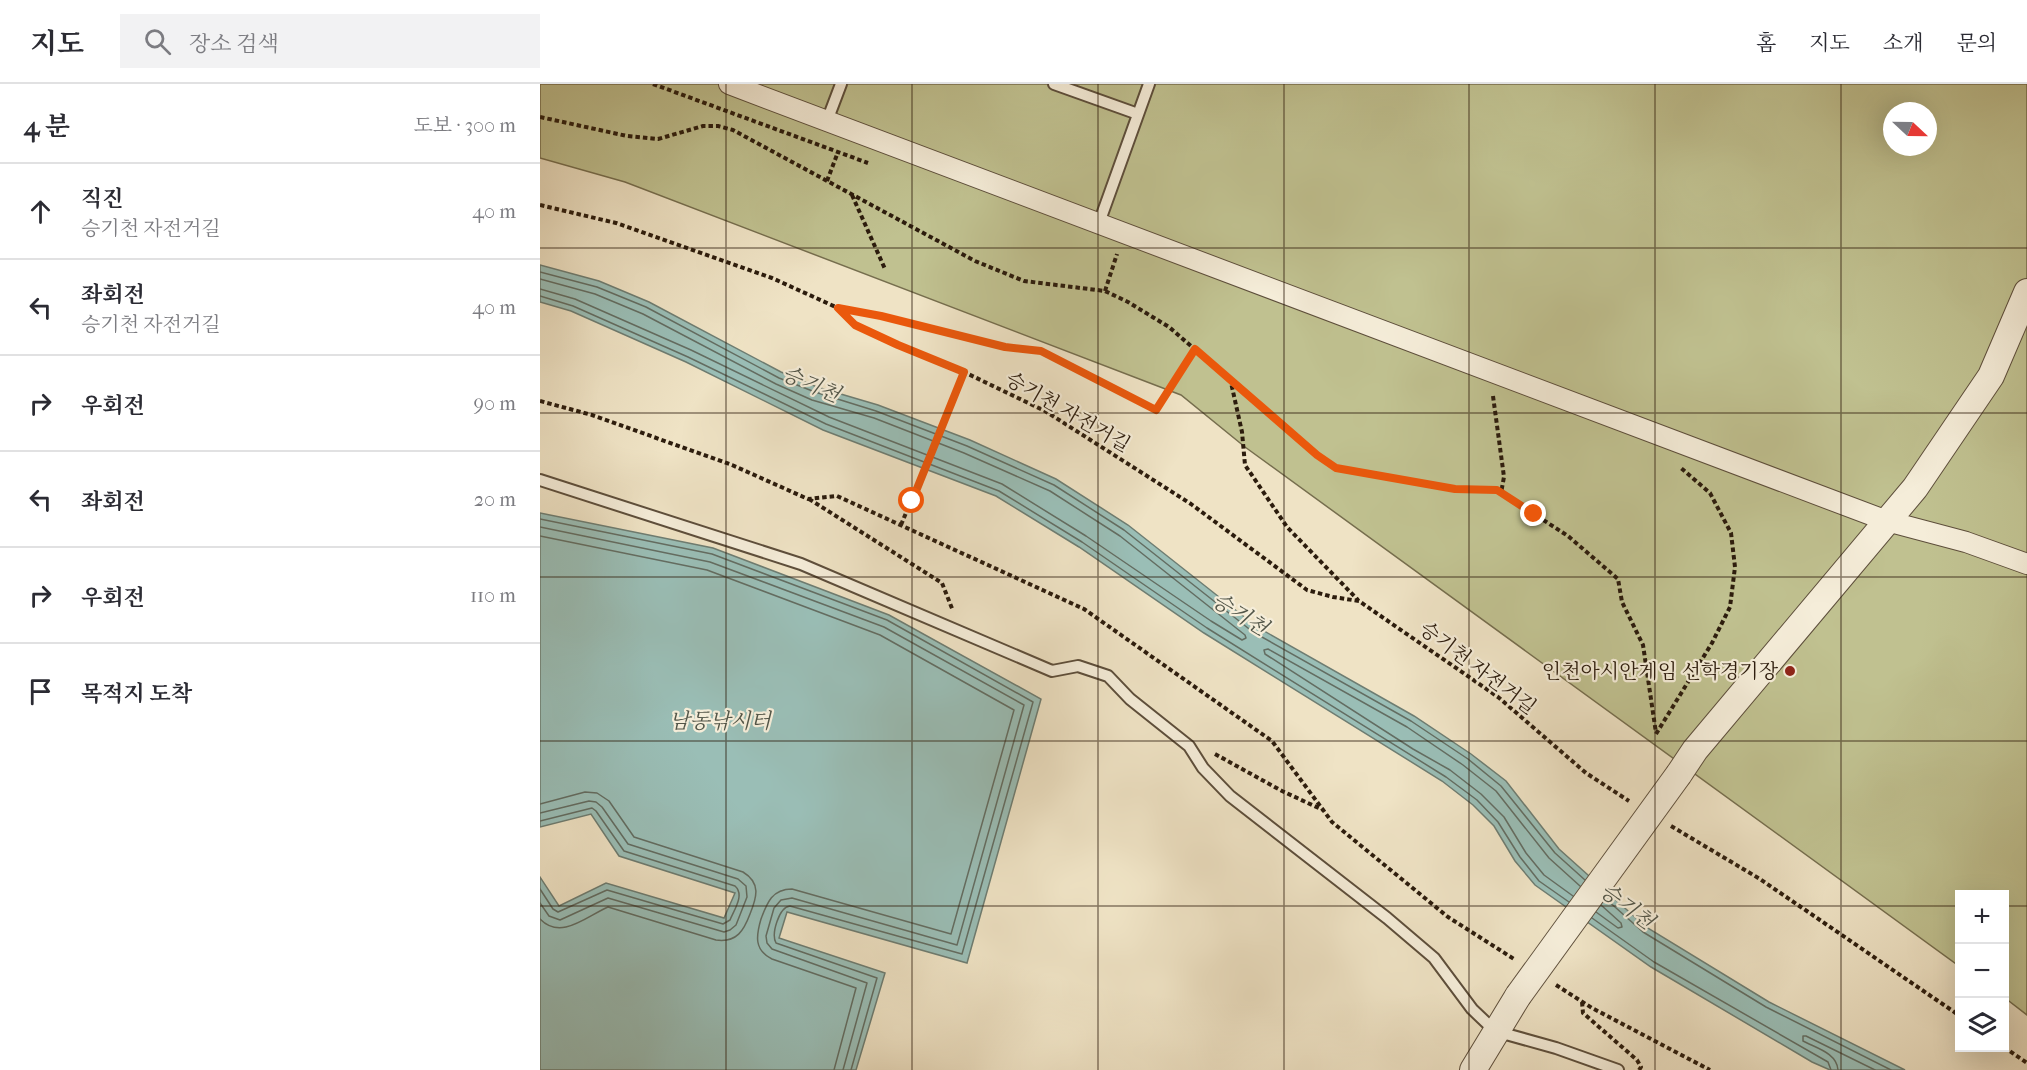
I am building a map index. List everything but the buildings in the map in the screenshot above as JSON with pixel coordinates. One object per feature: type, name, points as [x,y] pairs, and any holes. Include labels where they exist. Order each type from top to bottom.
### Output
[{"type":"street","points":[[729,84],[1887,521],[1966,542],[2027,564]]},
{"type":"street","points":[[1473,1070],[1518,996],[1695,750],[1915,488],[1991,376],[2027,292]]},
{"type":"lane","points":[[827,121],[841,84]]},
{"type":"lane","points":[[1054,84],[1138,114]]},
{"type":"lane","points":[[1099,223],[1149,84]]},
{"type":"lane","points":[[540,480],[801,564],[1052,671],[1078,666],[1108,676],[1130,699],[1190,746],[1203,768],[1230,796],[1387,918],[1434,958],[1472,1009],[1495,1031],[1556,1048],[1618,1070]]},
{"type":"path","points":[[653,84],[870,164]]},
{"type":"path","points":[[540,117],[627,136],[658,139],[703,126],[718,126],[733,130],[975,261],[1024,281],[1105,291],[1128,302],[1169,327],[1317,455],[1336,468],[1455,489],[1497,490],[1568,536],[1618,579],[1622,602],[1643,645],[1656,734],[1712,643],[1730,608],[1736,567],[1731,533],[1710,493],[1678,465]]},
{"type":"path","points":[[827,181],[838,152]]},
{"type":"path","points":[[851,194],[885,269]]},
{"type":"path","name":"승기천 자전거길","points":[[540,205],[627,227],[772,278],[838,308],[855,325],[964,372],[1045,411],[1191,504],[1307,590],[1359,601],[1498,697],[1586,773],[1632,803]]},
{"type":"path","points":[[1105,291],[1117,254],[1127,258]]},
{"type":"path","points":[[838,308],[881,316],[1005,347],[1041,351],[1156,410],[1195,349]]},
{"type":"path","points":[[901,525],[964,372]]},
{"type":"path","points":[[1230,378],[1242,432],[1245,465],[1287,527],[1359,601]]},
{"type":"path","points":[[1501,493],[1504,477],[1493,394],[1504,399]]},
{"type":"path","points":[[808,499],[942,583],[962,632]]},
{"type":"path","points":[[1190,746],[1202,747],[1323,811]]},
{"type":"path","points":[[1661,820],[1760,879],[1955,1013]]},
{"type":"path","points":[[1582,1002],[1583,1013],[1637,1060],[1641,1067],[1639,1070]]},
{"type":"path","points":[[2009,1050],[2027,1063]]},
{"type":"green space","name":"인천아시안게임 선학경기장","points":[[540,84],[2027,84],[2027,1015],[2009,1001],[2009,890],[1955,890],[1955,963],[1245,447],[1181,395],[625,182],[540,158]]},
{"type":"water","name":"승기천","points":[[540,265],[599,281],[649,302],[781,372],[817,387],[878,405],[970,440],[1056,479],[1128,525],[1257,627],[1414,716],[1471,754],[1506,781],[1559,849],[1646,927],[1769,1002],[1905,1070],[1830,1070],[1812,1062],[1651,967],[1535,885],[1515,861],[1494,826],[1473,805],[1442,781],[1204,633],[1079,547],[996,496],[823,430],[686,362],[571,311],[540,302]]},
{"type":"water","name":"남동낚시터","points":[[540,513],[713,548],[889,615],[1041,699],[967,963],[787,912],[779,938],[885,973],[856,1070],[540,1070],[540,877],[559,906],[606,883],[724,918],[735,893],[619,856],[591,814],[540,827]]},
{"type":"place","name":"인천아시안게임 선학경기장","points":[[1790,671]]},
{"type":"route","points":[[912,501],[964,372],[855,325],[838,308],[881,316],[1005,347],[1041,351],[1156,410],[1195,349],[1317,455],[1336,468],[1455,489],[1497,490],[1534,514]]}]
